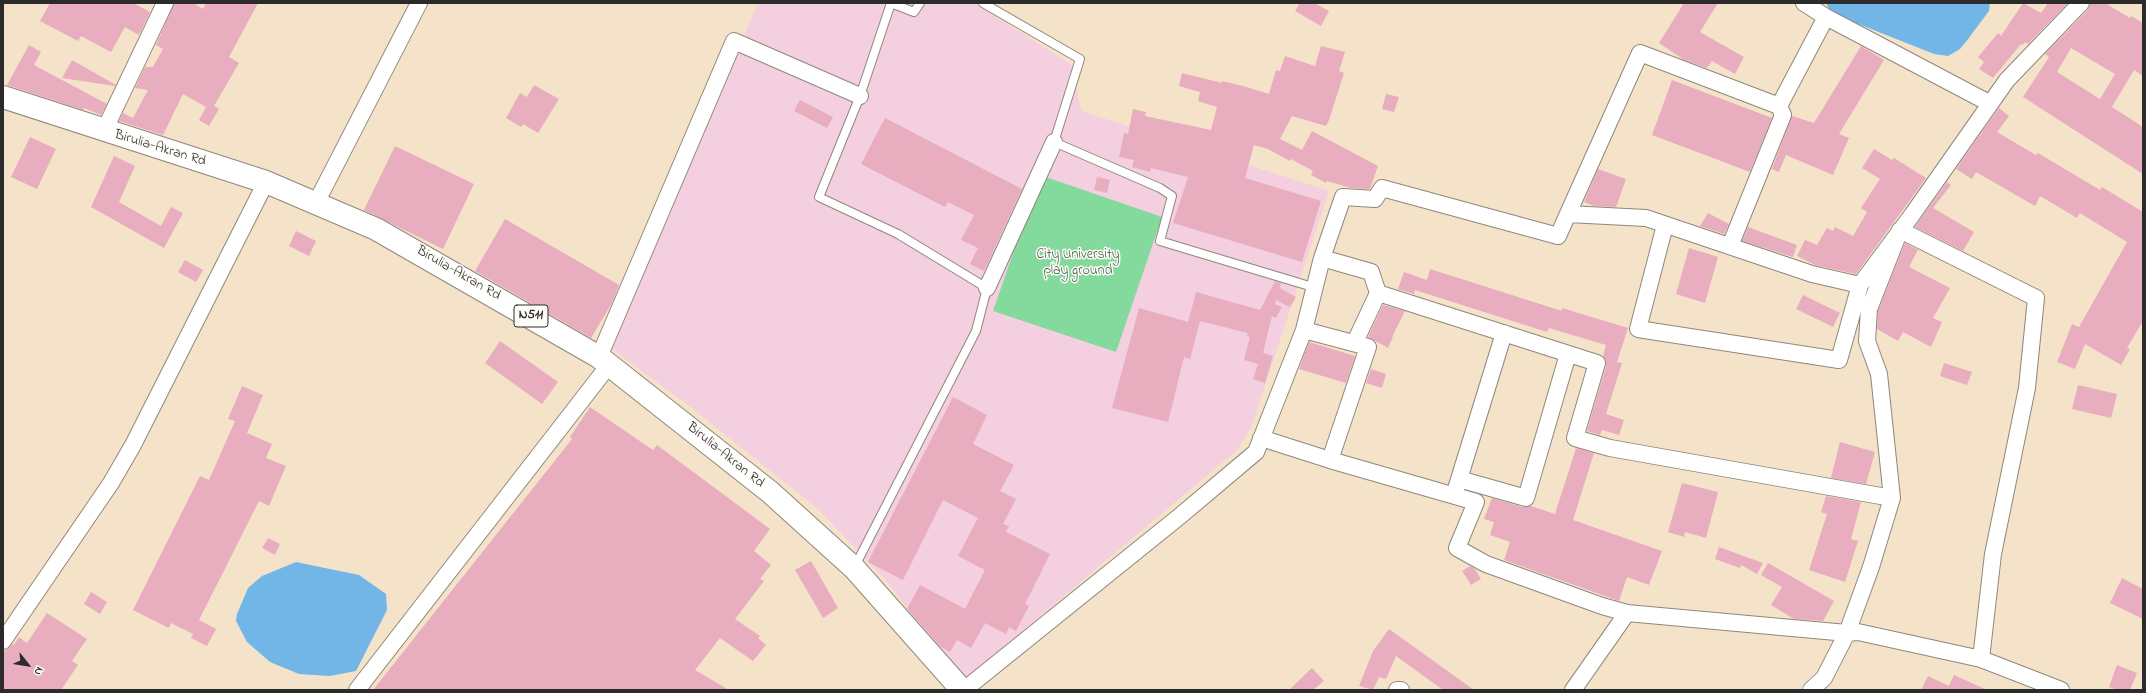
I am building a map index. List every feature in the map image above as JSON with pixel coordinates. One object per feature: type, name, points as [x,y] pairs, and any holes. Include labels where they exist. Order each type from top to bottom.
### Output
[{"type":"highway","name":"Birulia-Akran Rd","points":[[3,97],[104,131],[266,182],[376,229],[604,361],[770,492],[854,568],[963,690]]},
{"type":"street","points":[[104,131],[165,3]]},
{"type":"street","points":[[316,204],[419,3]]},
{"type":"street","points":[[1804,3],[1826,17],[1989,102]]},
{"type":"street","points":[[1665,225],[1638,329],[1839,360],[1860,285],[1912,215],[1989,102],[2007,80],[2081,3]]},
{"type":"street","points":[[1730,246],[1783,115],[1780,106],[1826,17]]},
{"type":"street","points":[[357,690],[604,361],[734,41],[860,96]]},
{"type":"street","points":[[963,690],[1180,516],[1256,452],[1304,330],[1316,288],[1322,258],[1343,197],[1375,199],[1382,188],[1558,236],[1640,53],[1780,106]]},
{"type":"street","points":[[987,288],[1054,142]]},
{"type":"street","points":[[3,641],[111,483],[133,445],[266,182]]},
{"type":"street","points":[[1568,214],[1646,218],[1812,274],[1860,285]]},
{"type":"street","points":[[1811,690],[1824,678],[1847,633],[1871,567],[1892,498],[1879,374],[1867,341],[1868,308],[1900,230]]},
{"type":"street","points":[[1900,230],[2036,298],[2027,388],[1993,554],[1981,659]]},
{"type":"street","points":[[1322,258],[1371,272],[1378,293],[1354,342]]},
{"type":"street","points":[[1378,293],[1597,363],[1575,438],[1610,448],[1892,498]]},
{"type":"street","points":[[1304,330],[1368,346],[1330,460]]},
{"type":"street","points":[[1454,496],[1504,333]]},
{"type":"street","points":[[1459,479],[1526,498],[1568,354]]},
{"type":"street","points":[[1261,438],[1330,460],[1476,502],[1457,548],[1486,564],[1602,606],[1627,613],[1847,633],[1858,632],[1981,659],[2061,690]]},
{"type":"street","points":[[1573,690],[1627,613]]},
{"type":"lane","points":[[854,568],[976,331],[987,288],[898,234],[819,197],[860,96],[891,3],[914,12],[920,3]]},
{"type":"lane","points":[[983,3],[1080,59],[1054,142],[1160,188],[1172,196],[1160,241],[1316,288]]},
{"type":"shaded area","points":[[758,3],[975,3],[1072,65],[1081,111],[1329,191],[1251,428],[1236,451],[963,681],[888,583],[818,509],[692,408],[612,349]]},
{"type":"green space","name":"City University play ground","points":[[1040,175],[1162,217],[1116,352],[993,311]]},
{"type":"water","points":[[1826,3],[1990,3],[1989,11],[1965,43],[1960,49],[1948,56],[1934,54],[1846,19],[1829,9]]},
{"type":"water","points":[[296,562],[359,575],[386,594],[387,610],[356,671],[330,676],[299,674],[270,662],[247,642],[236,621],[237,614],[248,588],[262,576]]},
{"type":"building","points":[[50,3],[133,3],[150,12],[139,35],[125,27],[111,52],[81,36],[78,41],[40,21]]},
{"type":"building","points":[[174,3],[193,3],[203,9],[206,3],[258,3],[229,57],[239,63],[214,106],[219,109],[209,126],[199,120],[206,107],[183,94],[163,135],[119,121],[123,113],[133,118],[148,90],[135,88],[145,67],[153,67],[163,49],[156,45]]},
{"type":"building","points":[[1300,3],[1314,3],[1329,11],[1321,26],[1295,11]]},
{"type":"building","points":[[1684,3],[1718,3],[1700,32],[1744,57],[1735,74],[1712,61],[1707,68],[1684,60],[1659,43]]},
{"type":"building","points":[[2023,3],[2041,13],[2048,3],[2068,3],[2028,44],[2025,42],[2023,45],[2021,44],[1993,78],[1979,69],[1984,62],[1978,57],[1998,33],[2001,36]]},
{"type":"building","points":[[2090,3],[2105,3],[2130,18],[2131,16],[2143,23],[2143,76],[2134,70],[2112,107],[2143,127],[2143,174],[2023,97],[2049,57],[2045,54],[2088,10]],"holes":[[[2071,48],[2115,74],[2100,99],[2057,72]]]},
{"type":"building","points":[[29,45],[41,52],[34,65],[107,104],[101,115],[84,108],[83,110],[7,85]]},
{"type":"building","points":[[1321,46],[1345,52],[1339,71],[1344,73],[1329,120],[1326,126],[1292,116],[1280,139],[1302,150],[1312,131],[1378,166],[1370,189],[1351,188],[1327,181],[1326,183],[1311,175],[1313,171],[1291,159],[1290,161],[1268,149],[1254,145],[1245,178],[1321,201],[1302,262],[1173,223],[1188,177],[1151,168],[1150,172],[1132,167],[1134,160],[1119,157],[1124,133],[1128,134],[1133,109],[1146,112],[1145,116],[1211,130],[1217,107],[1198,101],[1200,92],[1179,86],[1182,73],[1222,83],[1222,81],[1243,86],[1269,94],[1276,70],[1280,71],[1285,56],[1315,66]]},
{"type":"building","points":[[1861,46],[1884,60],[1839,134],[1849,138],[1833,175],[1786,155],[1779,172],[1772,169],[1792,116],[1814,123]]},
{"type":"building","points":[[72,60],[116,85],[62,78]]},
{"type":"building","points":[[1672,80],[1772,118],[1750,172],[1652,135]]},
{"type":"building","points":[[534,85],[559,99],[538,133],[523,124],[521,127],[506,118],[520,93],[527,97]]},
{"type":"building","points":[[1386,94],[1399,97],[1394,112],[1382,109]]},
{"type":"building","points":[[800,100],[833,117],[827,128],[794,111]]},
{"type":"building","points":[[1999,108],[2009,116],[1997,132],[2036,155],[2038,153],[2100,190],[2102,187],[2143,212],[2143,321],[2127,348],[2130,349],[2121,365],[2085,344],[2075,369],[2057,362],[2072,324],[2079,327],[2127,242],[2080,213],[2077,218],[2040,196],[2035,206],[1976,172],[1972,179],[1956,169]]},
{"type":"building","points":[[885,118],[1022,189],[984,271],[970,264],[978,248],[961,240],[974,215],[948,202],[945,207],[861,164]]},
{"type":"building","points":[[30,137],[56,149],[37,189],[11,177]]},
{"type":"building","points":[[395,146],[474,184],[443,249],[364,210]]},
{"type":"building","points":[[1874,149],[1892,160],[1894,158],[1926,178],[1856,274],[1815,265],[1797,256],[1805,240],[1817,245],[1827,228],[1833,231],[1835,227],[1853,236],[1867,212],[1861,208],[1880,179],[1862,168]]},
{"type":"building","points":[[114,156],[135,166],[119,202],[161,226],[171,207],[183,213],[164,248],[91,207]]},
{"type":"building","points":[[1598,169],[1626,179],[1616,207],[1594,206],[1584,202]]},
{"type":"building","points":[[1097,177],[1110,180],[1107,193],[1094,190]]},
{"type":"building","points":[[1947,182],[1951,185],[1933,208],[1974,232],[1963,251],[1915,227]]},
{"type":"building","points":[[1708,213],[1729,224],[1724,234],[1700,226]]},
{"type":"building","points":[[505,219],[619,285],[612,303],[591,338],[475,271]]},
{"type":"building","points":[[1748,227],[1797,245],[1793,257],[1742,241]]},
{"type":"building","points":[[296,231],[316,241],[309,256],[289,246]]},
{"type":"building","points":[[1905,243],[1918,250],[1909,267],[1950,288],[1933,318],[1942,322],[1931,347],[1903,332],[1898,341],[1877,329],[1878,311]]},
{"type":"building","points":[[1689,248],[1718,257],[1705,303],[1676,294]]},
{"type":"building","points":[[185,260],[203,270],[196,282],[178,272]]},
{"type":"building","points":[[1430,269],[1562,311],[1562,308],[1628,328],[1617,362],[1622,363],[1606,414],[1624,420],[1619,435],[1602,430],[1600,435],[1587,431],[1606,366],[1606,360],[1603,356],[1606,345],[1549,328],[1547,332],[1415,290],[1414,294],[1398,289],[1404,272],[1427,280]]},
{"type":"building","points":[[1275,281],[1281,283],[1279,290],[1280,288],[1296,297],[1290,307],[1276,300],[1275,304],[1282,307],[1276,318],[1272,316],[1263,353],[1273,356],[1265,383],[1253,379],[1258,364],[1244,360],[1250,337],[1247,336],[1248,333],[1200,321],[1190,359],[1184,357],[1168,422],[1112,408],[1139,308],[1188,322],[1196,292],[1260,310]]},
{"type":"building","points":[[1803,295],[1840,313],[1833,327],[1796,309]]},
{"type":"building","points":[[1383,305],[1405,311],[1388,348],[1368,337]]},
{"type":"building","points":[[500,341],[558,382],[542,404],[485,363]]},
{"type":"building","points":[[1309,342],[1355,356],[1346,383],[1299,369]]},
{"type":"building","points":[[1944,363],[1972,372],[1967,385],[1940,376]]},
{"type":"building","points":[[1371,369],[1386,374],[1382,388],[1366,383]]},
{"type":"building","points":[[2078,385],[2117,394],[2111,418],[2072,409]]},
{"type":"building","points":[[242,386],[263,395],[247,433],[272,444],[266,458],[286,466],[269,506],[259,501],[199,620],[216,629],[207,646],[191,638],[193,634],[171,623],[169,628],[133,610],[200,476],[209,480],[235,421],[228,419]]},
{"type":"building","points":[[953,397],[987,415],[973,444],[1014,465],[1000,491],[1016,499],[1003,524],[1009,526],[1006,532],[1050,554],[1025,604],[1029,606],[1016,631],[1009,627],[1006,634],[985,623],[971,648],[957,640],[950,652],[941,647],[907,609],[920,585],[965,609],[985,570],[958,556],[978,518],[943,500],[903,580],[868,562]]},
{"type":"building","points":[[590,407],[653,450],[657,445],[770,529],[754,551],[771,565],[760,579],[764,581],[735,619],[760,636],[758,638],[766,645],[753,661],[720,638],[695,670],[729,690],[373,690],[572,439],[570,437]]},
{"type":"building","points":[[1840,442],[1875,452],[1866,484],[1831,478]]},
{"type":"building","points":[[1576,448],[1594,453],[1573,520],[1662,551],[1649,585],[1627,577],[1619,601],[1504,560],[1510,542],[1490,535],[1494,522],[1484,519],[1492,498],[1522,507],[1531,506],[1555,514]]},
{"type":"building","points":[[1682,483],[1718,492],[1706,538],[1685,532],[1684,537],[1668,532]]},
{"type":"building","points":[[1826,496],[1861,502],[1851,539],[1858,541],[1845,582],[1809,570],[1827,514],[1821,512]]},
{"type":"building","points":[[268,538],[280,544],[275,555],[262,548]]},
{"type":"building","points":[[1719,547],[1763,563],[1757,574],[1741,565],[1740,568],[1715,559]]},
{"type":"building","points":[[811,561],[838,608],[823,618],[795,570]]},
{"type":"building","points":[[1768,563],[1834,601],[1823,621],[1794,619],[1771,605],[1782,587],[1761,575]]},
{"type":"building","points":[[1470,566],[1475,569],[1481,579],[1471,585],[1462,571]]},
{"type":"building","points":[[2122,578],[2143,589],[2143,619],[2110,603]]},
{"type":"building","points":[[91,592],[107,602],[100,614],[84,604]]},
{"type":"building","points":[[47,613],[87,639],[72,661],[78,665],[61,690],[3,690],[3,652],[13,644],[14,645],[19,637],[27,643]]},
{"type":"building","points":[[1389,629],[1474,690],[1443,690],[1396,656],[1386,679],[1379,677],[1373,690],[1359,686],[1373,651]]},
{"type":"building","points":[[2117,665],[2137,673],[2130,690],[2117,690],[2109,687]]},
{"type":"building","points":[[1312,668],[1324,681],[1313,690],[1289,690]]},
{"type":"building","points":[[1954,675],[1987,690],[1921,690],[1928,676],[1949,686]]}]
